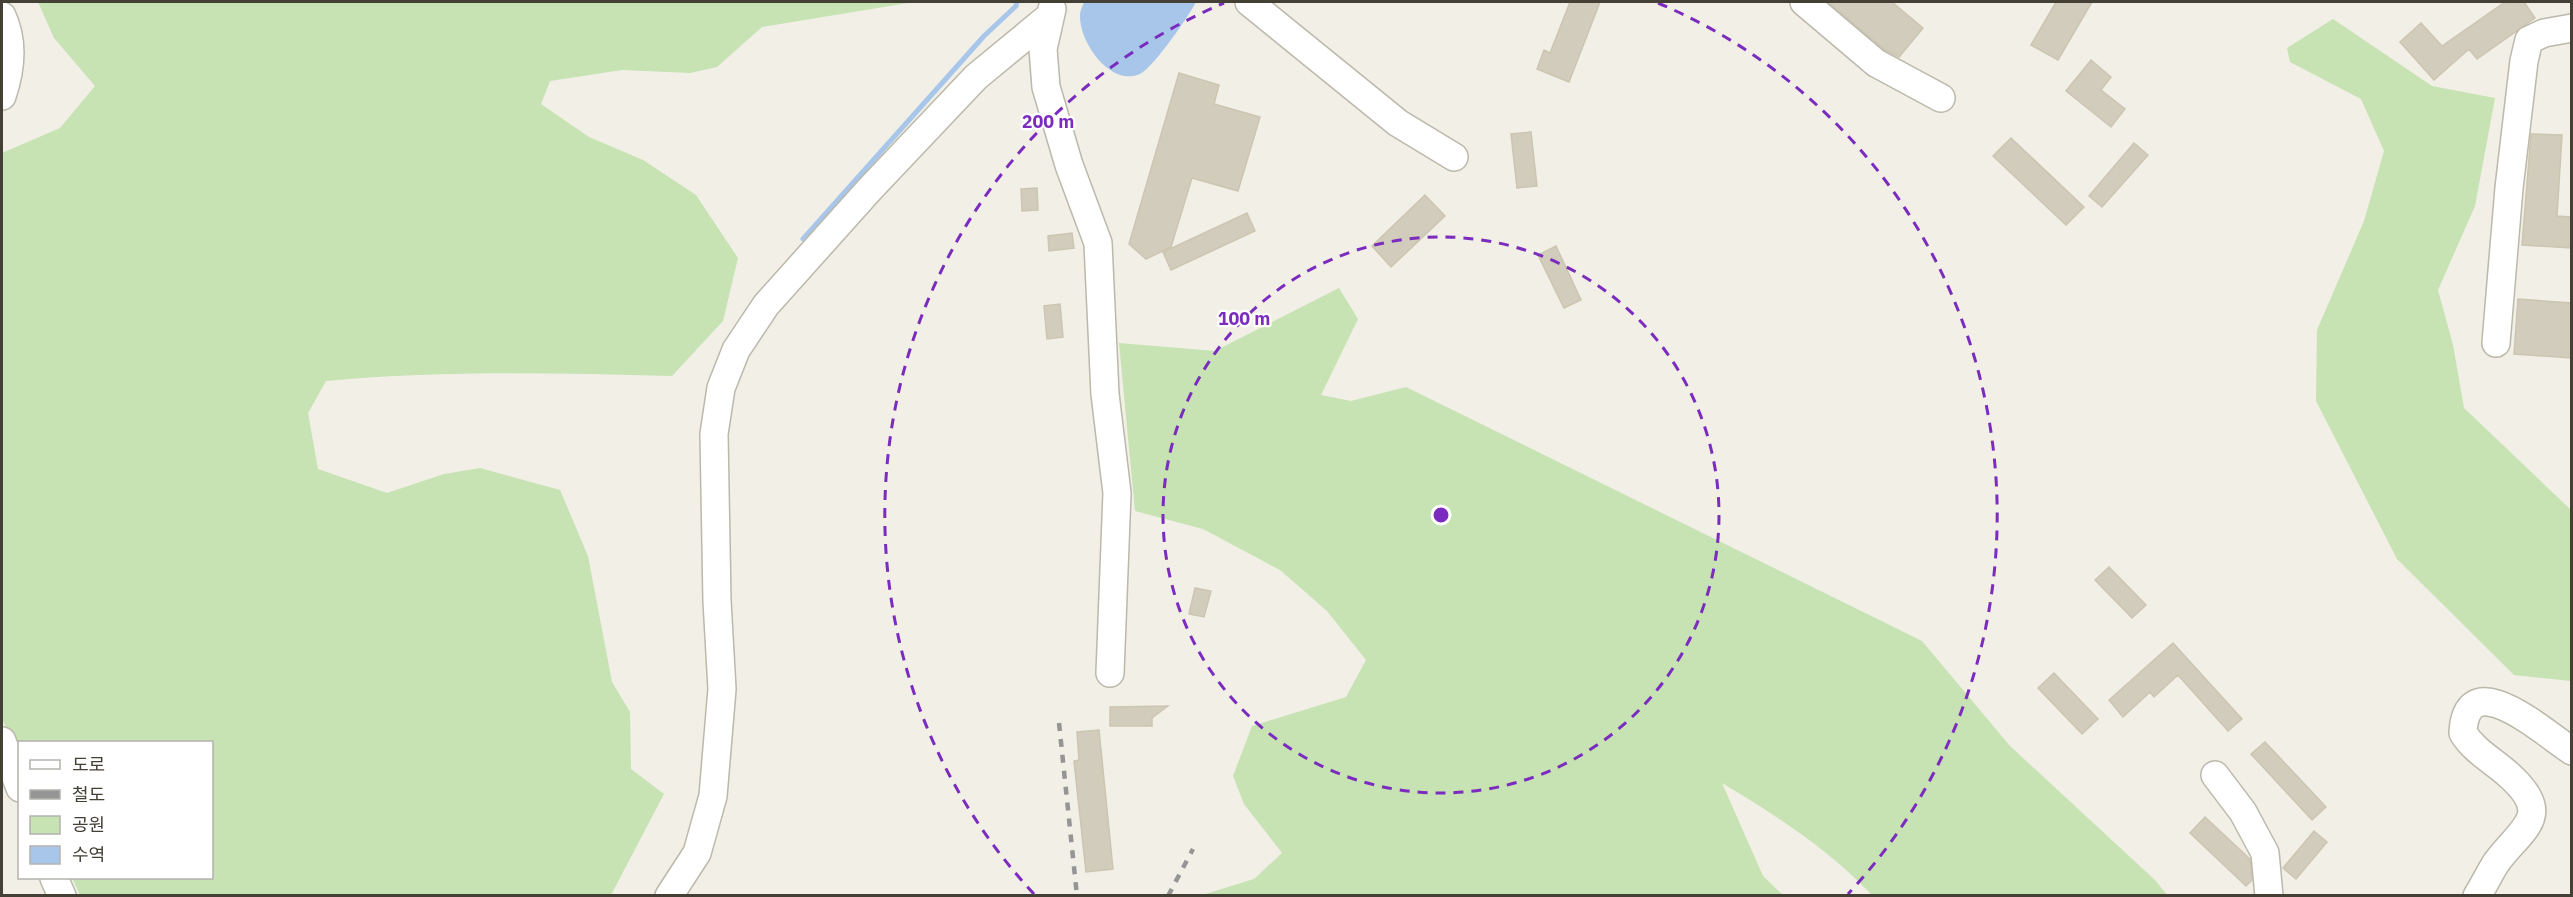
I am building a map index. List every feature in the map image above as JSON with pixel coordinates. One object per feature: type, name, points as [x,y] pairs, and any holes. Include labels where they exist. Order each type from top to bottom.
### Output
[{"type":"street","points":[[1249,2],[1398,123],[1454,157]]},
{"type":"street","points":[[1803,2],[1876,63],[1941,98]]},
{"type":"street","points":[[1052,9],[1043,49],[1046,87],[1069,165],[1098,243],[1105,394],[1117,493],[1110,672]]},
{"type":"street","points":[[669,896],[697,853],[713,796],[722,690],[717,601],[714,434],[721,388],[736,350],[766,305],[877,181],[976,77],[1052,9]]},
{"type":"street","points":[[2,16],[11,47],[8,79],[2,96]]},
{"type":"street","points":[[2496,343],[2510,177],[2524,62],[2529,40],[2544,33],[2571,28]]},
{"type":"street","points":[[2477,896],[2497,862],[2524,833],[2532,807],[2527,793],[2509,775],[2470,744],[2463,733],[2466,712],[2473,704],[2485,700],[2499,704],[2517,713],[2571,751]]},
{"type":"street","points":[[2,741],[18,783]]},
{"type":"street","points":[[2215,775],[2243,812],[2265,853],[2269,896]]},
{"type":"street","points":[[54,879],[62,896]]},
{"type":"green space","points":[[38,2],[914,2],[762,27],[717,67],[690,73],[622,70],[550,81],[541,104],[589,137],[643,160],[696,195],[738,258],[723,321],[672,376],[456,374],[326,381],[308,413],[318,469],[387,493],[444,474],[480,468],[560,490],[588,556],[612,682],[630,712],[631,769],[664,794],[611,895],[80,895],[72,879],[213,879],[213,741],[18,741],[18,757],[2,718],[2,153],[60,128],[95,86],[54,38]]},
{"type":"green space","points":[[2333,19],[2432,86],[2495,98],[2475,206],[2438,290],[2453,345],[2464,408],[2571,510],[2571,681],[2514,675],[2397,559],[2316,401],[2317,330],[2364,221],[2384,151],[2361,99],[2290,62],[2287,48]]},
{"type":"green space","points":[[1339,288],[1358,319],[1321,395],[1351,401],[1406,387],[1922,641],[2010,746],[2156,881],[2167,895],[1872,895],[1820,848],[1722,783],[1763,876],[1783,895],[1202,895],[1254,879],[1282,853],[1244,804],[1233,776],[1252,726],[1346,697],[1366,660],[1327,611],[1280,570],[1203,529],[1135,511],[1119,343],[1215,351]]},
{"type":"water","points":[[1084,2],[1196,2],[1179,29],[1146,70],[1129,76],[1118,74],[1108,68],[1098,60],[1091,49],[1081,26],[1080,13]]},
{"type":"building","points":[[1570,2],[1600,2],[1569,82],[1537,69],[1544,50],[1550,53]]},
{"type":"building","points":[[1828,2],[1892,2],[1923,28],[1899,57],[1885,50]]},
{"type":"building","points":[[2056,2],[2092,2],[2058,60],[2031,45]]},
{"type":"building","points":[[2505,2],[2524,2],[2535,18],[2477,59],[2469,49],[2434,80],[2400,42],[2421,23],[2442,46]]},
{"type":"building","points":[[2091,60],[2111,77],[2101,90],[2125,109],[2111,127],[2066,91]]},
{"type":"building","points":[[1179,73],[1219,85],[1214,104],[1260,117],[1238,191],[1192,178],[1171,247],[1146,259],[1129,244]]},
{"type":"building","points":[[1531,132],[1537,186],[1517,188],[1511,134]]},
{"type":"building","points":[[2531,134],[2562,135],[2557,216],[2571,217],[2571,248],[2522,245]]},
{"type":"building","points":[[2011,138],[2084,207],[2066,225],[1993,156]]},
{"type":"building","points":[[2134,143],[2148,155],[2102,207],[2089,196]]},
{"type":"building","points":[[1037,188],[1038,210],[1022,211],[1021,189]]},
{"type":"building","points":[[1425,195],[1445,216],[1391,267],[1372,246]]},
{"type":"building","points":[[1247,213],[1255,231],[1171,270],[1163,252]]},
{"type":"building","points":[[1072,233],[1074,248],[1049,251],[1048,236]]},
{"type":"building","points":[[1556,246],[1581,300],[1564,308],[1538,255]]},
{"type":"building","points":[[2518,299],[2571,303],[2571,358],[2514,354]]},
{"type":"building","points":[[1060,304],[1063,337],[1047,339],[1044,306]]},
{"type":"building","points":[[2109,567],[2146,605],[2132,618],[2095,580]]},
{"type":"building","points":[[1195,588],[1211,591],[1204,617],[1189,614]]},
{"type":"building","points":[[2173,643],[2242,719],[2228,731],[2178,675],[2154,697],[2150,692],[2123,717],[2109,700]]},
{"type":"building","points":[[2054,673],[2098,719],[2082,734],[2038,688]]},
{"type":"building","points":[[1168,706],[1152,718],[1152,726],[1110,726],[1110,707]]},
{"type":"building","points":[[1099,730],[1113,869],[1086,872],[1074,761],[1079,760],[1077,732]]},
{"type":"building","points":[[2265,742],[2326,807],[2312,820],[2251,754]]},
{"type":"building","points":[[2205,817],[2250,859],[2252,880],[2246,886],[2190,833]]},
{"type":"building","points":[[2314,831],[2327,842],[2296,879],[2283,868]]},
{"type":"waterway","points":[[803,239],[984,36],[1016,6],[1017,2]]},
{"type":"railway","points":[[1059,723],[1077,896]]},
{"type":"railway","points":[[1168,896],[1193,849]]}]
